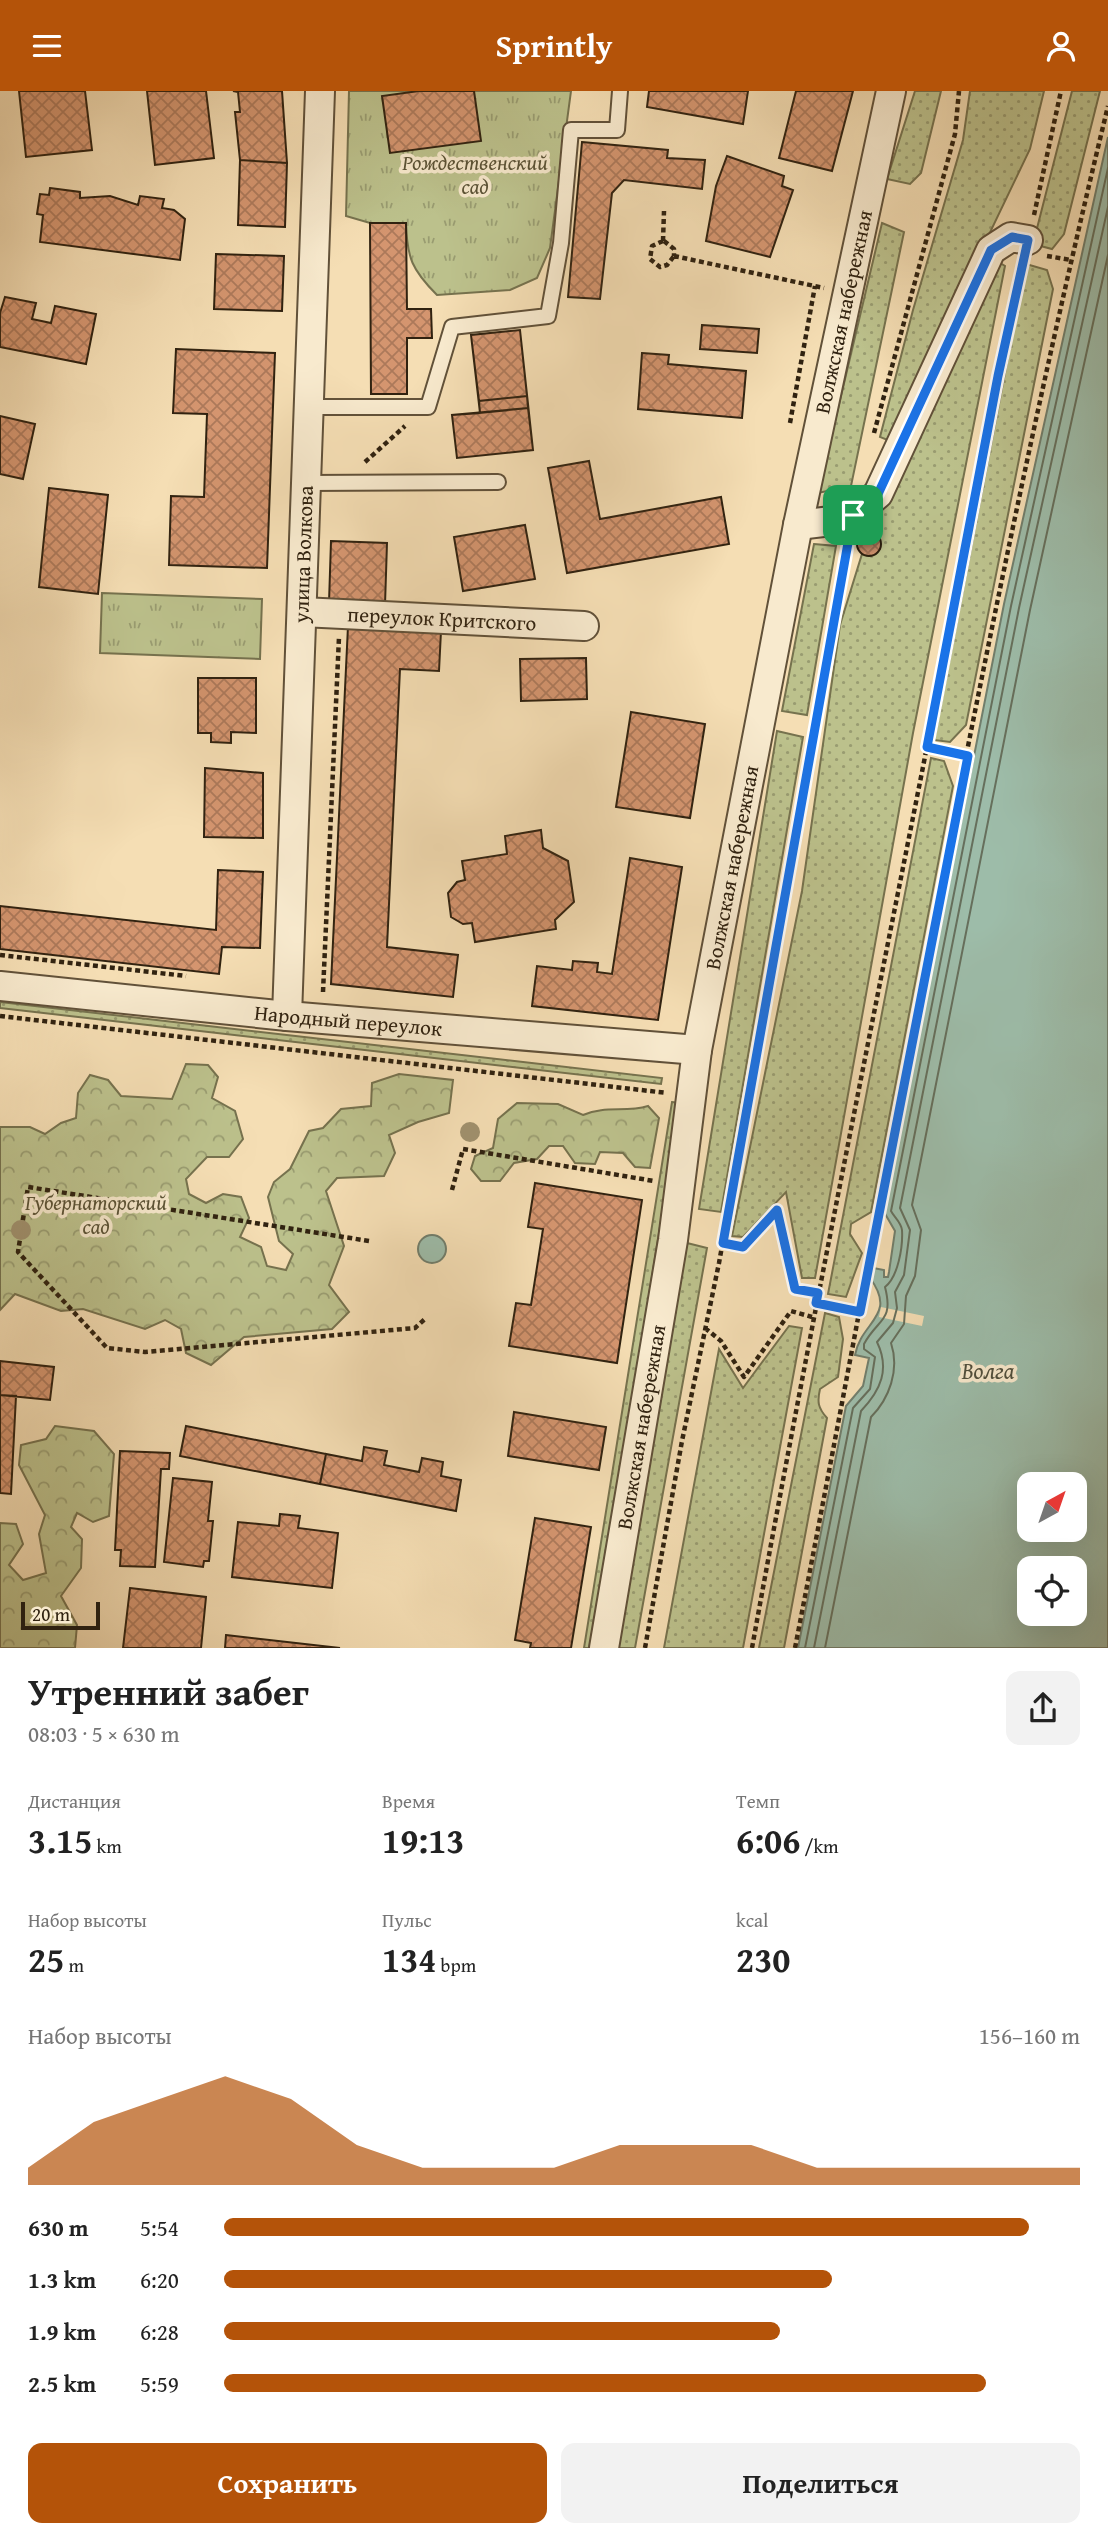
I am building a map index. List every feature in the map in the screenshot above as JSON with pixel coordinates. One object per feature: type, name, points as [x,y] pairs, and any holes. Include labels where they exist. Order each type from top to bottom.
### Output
[{"type":"street","name":"улица Волкова","points":[[287,1016],[320,91]]},
{"type":"street","name":"Волжская набережная","points":[[604,1648],[673,1240],[697,1050],[798,525],[891,91]]},
{"type":"street","points":[[798,525],[848,519],[878,494],[991,250],[1012,237],[1035,248]]},
{"type":"street","name":"переулок Критского","points":[[302,612],[584,626]]},
{"type":"street","name":"Народный переулок","points":[[0,986],[287,1016],[697,1050]]},
{"type":"lane","points":[[309,407],[428,407],[452,327],[548,316],[561,243],[571,130],[617,130],[621,91]]},
{"type":"lane","points":[[306,483],[498,482]]},
{"type":"path","points":[[873,437],[955,134],[959,91]]},
{"type":"path","points":[[752,1648],[812,1317],[927,747],[998,376],[1035,248],[1061,91]]},
{"type":"path","points":[[795,1648],[968,756],[1071,260],[1108,106]]},
{"type":"path","points":[[663,241],[664,211]]},
{"type":"path","points":[[663,241],[674,249],[674,256],[667,265],[660,267],[650,259],[652,246],[663,241]]},
{"type":"path","points":[[1035,248],[1071,260]]},
{"type":"path","points":[[674,256],[847,293]]},
{"type":"path","points":[[342,483],[428,407]]},
{"type":"path","points":[[645,1648],[723,1243],[853,515]]},
{"type":"path","points":[[927,747],[968,756]]},
{"type":"path","points":[[0,955],[199,977]]},
{"type":"path","points":[[0,1016],[668,1093]]},
{"type":"path","points":[[452,1190],[463,1149],[653,1181]]},
{"type":"path","points":[[369,1241],[28,1187],[18,1252],[107,1348],[145,1352],[415,1328],[426,1318]]},
{"type":"path","points":[[723,1243],[743,1247],[777,1210],[795,1289],[818,1293]]},
{"type":"path","points":[[816,1303],[860,1312]]},
{"type":"path","points":[[705,1328],[721,1341],[744,1377],[791,1311],[812,1317]]},
{"type":"green space","name":"Рождественский сад","points":[[349,91],[571,91],[550,248],[537,278],[510,290],[437,295],[412,263],[406,223],[370,223],[346,216]]},
{"type":"green space","points":[[915,91],[941,91],[921,173],[910,184],[887,179]]},
{"type":"green space","points":[[970,91],[1044,91],[1030,149],[890,441],[880,437],[913,310],[963,140]]},
{"type":"green space","points":[[1072,91],[1100,91],[1064,234],[1052,249],[1033,244]]},
{"type":"green space","points":[[882,223],[904,232],[851,486],[818,493]]},
{"type":"green space","points":[[995,260],[1005,266],[913,733],[815,1278],[802,1278],[786,1192],[743,1237],[732,1236],[802,891],[840,625],[862,554],[871,556],[880,549],[880,538],[872,532]]},
{"type":"green space","points":[[1026,264],[1047,270],[1053,289],[966,725],[950,742],[934,740]]},
{"type":"green space","points":[[814,544],[836,546],[807,715],[782,711]]},
{"type":"green space","points":[[102,593],[262,599],[260,659],[100,653]]},
{"type":"green space","points":[[777,731],[803,737],[721,1212],[699,1209]]},
{"type":"green space","points":[[931,758],[944,761],[953,786],[871,1212],[851,1224],[850,1234],[862,1253],[846,1297],[828,1294]]},
{"type":"green space","points":[[0,1002],[662,1078],[661,1084],[0,1008]]},
{"type":"green space","name":"Губернаторский сад","points":[[186,1064],[208,1065],[218,1077],[212,1098],[235,1111],[243,1139],[229,1157],[207,1157],[186,1179],[189,1194],[206,1203],[223,1194],[241,1197],[249,1218],[240,1237],[261,1247],[267,1266],[286,1270],[293,1254],[279,1241],[268,1197],[274,1182],[290,1169],[309,1131],[323,1128],[341,1109],[371,1106],[372,1083],[399,1074],[453,1080],[449,1113],[418,1122],[389,1135],[395,1153],[384,1176],[337,1178],[326,1191],[344,1246],[329,1285],[349,1312],[332,1329],[244,1337],[211,1365],[186,1353],[181,1329],[165,1320],[145,1329],[83,1309],[61,1311],[15,1294],[0,1310],[0,1127],[30,1127],[45,1134],[61,1123],[76,1118],[78,1093],[90,1075],[108,1080],[121,1096],[172,1099]]},
{"type":"green space","points":[[672,1102],[680,1103],[592,1648],[584,1648]]},
{"type":"green space","points":[[517,1103],[558,1104],[583,1115],[600,1110],[648,1106],[659,1118],[650,1168],[635,1167],[623,1153],[600,1152],[595,1164],[575,1163],[563,1146],[549,1146],[537,1159],[514,1163],[500,1181],[481,1181],[471,1169],[475,1156],[493,1148],[498,1119]]},
{"type":"green space","points":[[687,1243],[707,1248],[635,1648],[618,1648]]},
{"type":"green space","points":[[825,1313],[839,1317],[843,1339],[838,1377],[820,1389],[819,1394],[820,1408],[827,1418],[784,1648],[759,1648]]},
{"type":"green space","points":[[789,1326],[802,1328],[743,1648],[664,1648],[719,1349],[743,1388]]},
{"type":"green space","points":[[55,1426],[94,1431],[114,1454],[109,1516],[93,1522],[77,1513],[71,1527],[82,1539],[81,1568],[61,1596],[77,1625],[75,1648],[0,1648],[0,1523],[16,1524],[23,1544],[9,1565],[23,1580],[46,1573],[39,1534],[45,1515],[19,1465],[21,1445],[46,1439]]},
{"type":"water","name":"Волга","points":[[1108,137],[1108,1648],[798,1648],[846,1406],[863,1386],[869,1358],[855,1355],[859,1343],[879,1310],[878,1291],[870,1278],[873,1268],[884,1270],[884,1277],[888,1277],[889,1272],[895,1231],[884,1212],[1004,604]]},
{"type":"water","points":[[432,1235],[442,1239],[446,1249],[442,1259],[432,1263],[422,1259],[418,1249],[422,1239]]},
{"type":"pier","points":[[881,1307],[924,1316],[922,1326],[879,1317]]},
{"type":"building","points":[[19,91],[85,91],[92,150],[26,157]]},
{"type":"building","points":[[147,91],[206,91],[214,158],[155,165]]},
{"type":"building","points":[[233,91],[282,91],[287,163],[240,160],[235,112],[240,112],[238,92]]},
{"type":"building","points":[[419,91],[474,91],[481,141],[390,153],[382,96]]},
{"type":"building","points":[[649,91],[748,91],[743,124],[647,107]]},
{"type":"building","points":[[796,91],[853,91],[832,171],[779,158]]},
{"type":"building","points":[[582,142],[668,150],[667,158],[705,160],[702,189],[624,180],[612,193],[600,299],[568,297]]},
{"type":"building","points":[[727,156],[784,176],[782,186],[793,190],[770,257],[706,241],[716,186]]},
{"type":"building","points":[[240,160],[287,163],[285,227],[238,225]]},
{"type":"building","points":[[50,188],[80,192],[80,198],[110,196],[138,205],[140,196],[164,199],[162,208],[174,210],[185,219],[180,260],[40,242],[43,215],[37,214],[40,194],[49,195]]},
{"type":"building","points":[[370,223],[406,223],[407,309],[431,309],[432,338],[407,338],[407,394],[371,394]]},
{"type":"building","points":[[216,254],[284,256],[282,311],[214,309]]},
{"type":"building","points":[[5,297],[36,303],[32,319],[51,323],[55,306],[96,314],[86,364],[0,347],[0,313]]},
{"type":"building","points":[[702,325],[759,329],[757,353],[700,349]]},
{"type":"building","points":[[520,330],[533,450],[457,458],[452,415],[480,413],[471,335]]},
{"type":"building","points":[[520,330],[527,396],[479,401],[471,335]]},
{"type":"building","points":[[176,349],[275,353],[267,568],[169,565],[171,496],[204,497],[207,414],[173,413]]},
{"type":"building","points":[[642,353],[669,355],[668,364],[746,371],[742,418],[638,409]]},
{"type":"building","points":[[527,396],[528,408],[480,413],[479,401]]},
{"type":"building","points":[[528,408],[533,450],[457,458],[452,415]]},
{"type":"building","points":[[0,416],[35,424],[23,479],[0,474]]},
{"type":"building","points":[[589,461],[600,519],[721,497],[729,544],[567,573],[548,468]]},
{"type":"building","points":[[49,488],[108,495],[98,594],[39,587]]},
{"type":"building","points":[[525,525],[535,579],[463,591],[454,537]]},
{"type":"building","points":[[864,532],[874,532],[881,539],[881,549],[874,556],[864,556],[857,549],[857,539]]},
{"type":"building","points":[[331,541],[387,543],[385,605],[329,603]]},
{"type":"building","points":[[348,626],[441,631],[439,671],[400,669],[387,947],[458,955],[453,997],[331,984]]},
{"type":"building","points":[[586,658],[587,699],[521,701],[520,659]]},
{"type":"building","points":[[198,678],[256,678],[256,733],[231,732],[231,743],[211,742],[211,733],[198,733]]},
{"type":"building","points":[[631,712],[705,724],[690,818],[616,807]]},
{"type":"building","points":[[205,768],[263,773],[263,838],[204,837]]},
{"type":"building","points":[[541,830],[543,848],[568,861],[574,902],[555,920],[556,929],[475,942],[472,923],[463,924],[451,917],[448,893],[457,882],[465,880],[462,861],[507,854],[505,836]]},
{"type":"building","points":[[630,858],[682,867],[658,1020],[532,1006],[537,966],[572,970],[573,961],[598,963],[597,972],[612,974]]},
{"type":"building","points":[[218,870],[263,872],[260,948],[222,947],[219,974],[0,949],[0,906],[216,930]]},
{"type":"building","points":[[535,1183],[642,1200],[617,1363],[509,1346],[516,1303],[531,1305],[543,1229],[528,1227]]},
{"type":"building","points":[[0,1361],[54,1367],[50,1400],[0,1395]]},
{"type":"building","points":[[0,1395],[16,1396],[11,1494],[0,1493]]},
{"type":"building","points":[[514,1412],[606,1427],[599,1470],[508,1456]]},
{"type":"building","points":[[186,1426],[326,1454],[320,1484],[180,1456]]},
{"type":"building","points":[[364,1447],[387,1451],[384,1465],[419,1472],[422,1458],[443,1462],[441,1476],[461,1480],[456,1511],[320,1484],[326,1454],[362,1461]]},
{"type":"building","points":[[120,1451],[170,1453],[169,1469],[161,1469],[155,1567],[120,1566],[121,1550],[115,1550]]},
{"type":"building","points":[[173,1478],[212,1482],[208,1521],[213,1521],[209,1561],[204,1561],[203,1567],[164,1562]]},
{"type":"building","points":[[280,1514],[300,1516],[298,1528],[338,1533],[332,1588],[232,1577],[238,1522],[279,1526]]},
{"type":"building","points":[[535,1518],[591,1527],[571,1648],[530,1648],[531,1643],[515,1640]]},
{"type":"building","points":[[130,1588],[206,1597],[201,1648],[123,1648]]},
{"type":"building","points":[[226,1635],[340,1648],[225,1648]]},
{"type":"route","points":[[1012,237],[1028,240],[998,376],[927,747],[968,756],[860,1312],[816,1303],[818,1293],[795,1289],[777,1210],[743,1247],[723,1243],[853,515],[878,494],[991,250],[1012,237]]}]
